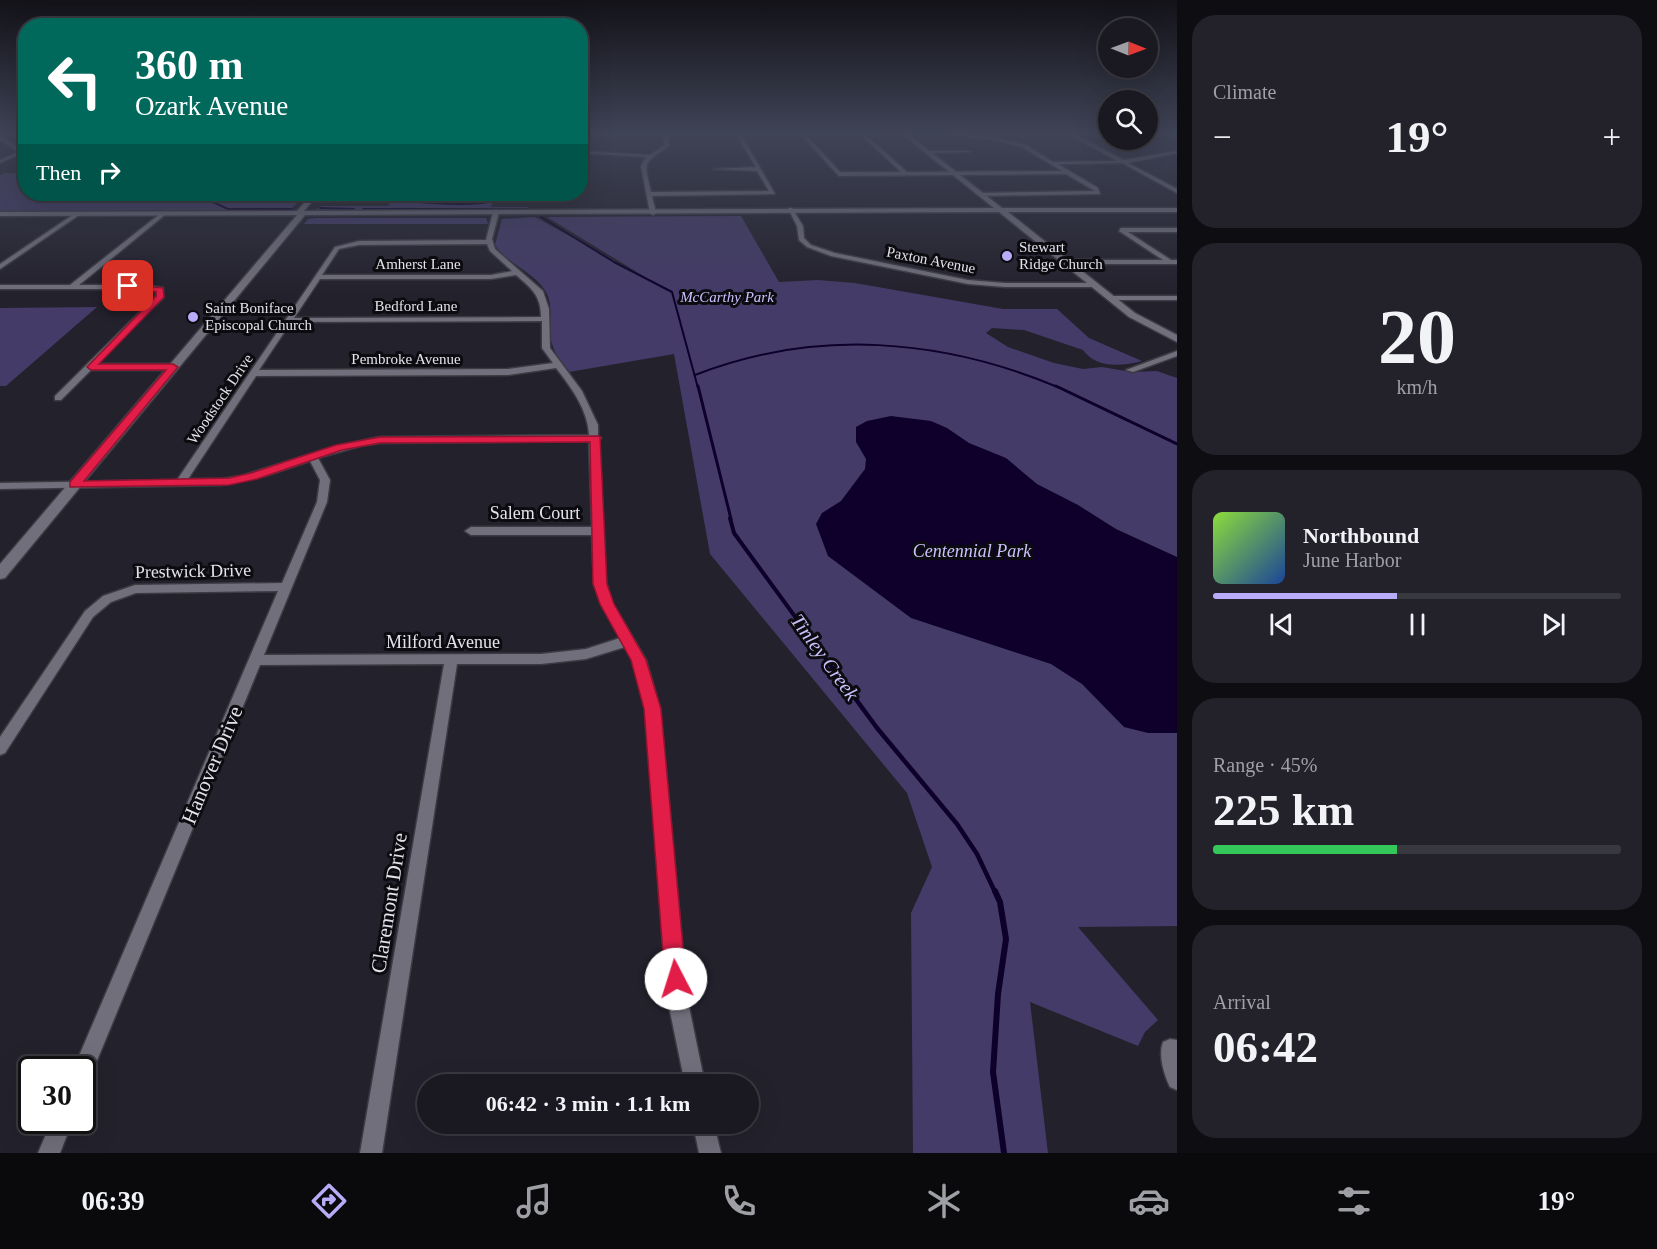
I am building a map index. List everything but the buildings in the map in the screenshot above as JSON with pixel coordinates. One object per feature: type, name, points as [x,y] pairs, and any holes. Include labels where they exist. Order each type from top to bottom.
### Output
[{"type":"street","points":[[648,188],[653,211]]},
{"type":"street","points":[[649,194],[773,194],[770,188]]},
{"type":"street","points":[[973,188],[1111,298],[1152,328],[1177,339]]},
{"type":"street","points":[[980,194],[1098,193],[1091,188]]},
{"type":"street","points":[[301,214],[300,210],[308,201]]},
{"type":"street","points":[[0,574],[301,214],[310,211],[318,201]]},
{"type":"street","points":[[0,214],[301,214],[394,218],[653,211],[1177,210]]},
{"type":"street","name":"Paxton Avenue","points":[[791,211],[800,226],[800,235],[804,243],[833,255],[969,282],[1005,285],[1095,285]]},
{"type":"street","points":[[0,267],[79,213]]},
{"type":"street","points":[[72,286],[163,214]]},
{"type":"street","points":[[496,214],[489,233],[489,242],[501,260],[519,272],[539,291],[544,304],[546,348],[578,390],[590,414],[596,438],[603,593],[639,660],[652,709],[677,997],[693,1074]]},
{"type":"street","points":[[1173,262],[1121,230],[1177,230]]},
{"type":"street","name":"Woodstock Drive","points":[[180,483],[337,248],[348,244],[489,242]]},
{"type":"street","points":[[1066,262],[1173,262]]},
{"type":"street","name":"Amherst Lane","points":[[317,278],[490,277],[519,272]]},
{"type":"street","points":[[0,287],[147,287],[160,290],[160,297],[58,398]]},
{"type":"street","points":[[1111,298],[1177,298]]},
{"type":"street","name":"Bedford Lane","points":[[288,320],[545,319]]},
{"type":"street","points":[[1130,370],[1177,353]]},
{"type":"street","name":"Pembroke Avenue","points":[[255,373],[508,372],[557,365]]},
{"type":"street","points":[[91,367],[173,367]]},
{"type":"street","points":[[0,486],[180,483],[246,479],[355,443],[380,440],[596,438]]},
{"type":"street","name":"Hanover Drive","points":[[89,1056],[287,587],[325,488],[323,473],[312,456]]},
{"type":"street","name":"Salem Court","points":[[471,531],[599,531]]},
{"type":"street","name":"Prestwick Drive","points":[[0,748],[89,614],[108,599],[142,588],[287,587]]},
{"type":"street","name":"Milford Avenue","points":[[256,660],[569,658],[627,641]]},
{"type":"street","name":"Claremont Drive","points":[[371,1153],[450,660]]},
{"type":"street","points":[[1173,1049],[1177,1080]]},
{"type":"street","points":[[49,1153],[57,1134]]},
{"type":"street","points":[[706,1134],[710,1153]]},
{"type":"green space","points":[[0,188],[18,188],[18,201],[299,201],[291,209],[282,211],[0,211]]},
{"type":"green space","points":[[391,201],[493,201],[491,207],[527,207],[530,210],[315,210],[322,206],[388,206]]},
{"type":"green space","name":"Centennial Park","points":[[741,216],[779,282],[818,280],[855,283],[1003,309],[1057,309],[1089,338],[1142,361],[1118,365],[1102,363],[1088,356],[1083,350],[1024,330],[992,328],[986,333],[1008,347],[1054,363],[1083,369],[1102,367],[1132,372],[1157,371],[1177,378],[1177,926],[1078,927],[1158,1020],[1145,1032],[1138,1046],[1030,1002],[1048,1153],[913,1153],[911,913],[932,867],[907,793],[710,554],[674,354],[569,372],[553,346],[547,294],[538,282],[507,258],[495,245],[502,219],[535,217],[653,282],[547,217]]},
{"type":"green space","points":[[486,218],[488,224],[304,224],[308,219]]},
{"type":"green space","points":[[97,307],[6,386],[0,386],[0,308]]},
{"type":"shaded area","points":[[405,201],[495,201],[474,205]]},
{"type":"shaded area","points":[[891,416],[931,421],[947,428],[969,443],[1006,458],[1037,484],[1078,505],[1116,529],[1177,557],[1177,733],[1148,733],[1124,727],[1082,684],[1051,664],[911,618],[828,556],[816,524],[822,513],[841,501],[865,469],[866,459],[856,442],[856,427],[867,421]]},
{"type":"waterway","name":"Tinley Creek","points":[[213,202],[228,209],[292,209]]},
{"type":"waterway","name":"Tinley Creek","points":[[320,208],[354,209]]},
{"type":"waterway","name":"Tinley Creek","points":[[363,209],[528,209]]},
{"type":"waterway","name":"Tinley Creek","points":[[541,217],[614,262],[672,292],[698,388]]},
{"type":"waterway","points":[[695,375],[740,360],[786,350],[832,345],[878,345],[970,358],[1015,371],[1060,388]]},
{"type":"waterway","name":"Tinley Creek","points":[[698,386],[731,519]]},
{"type":"waterway","points":[[1056,386],[1177,444]]},
{"type":"waterway","name":"Tinley Creek","points":[[730,518],[734,533],[845,685]]},
{"type":"waterway","name":"Tinley Creek","points":[[844,683],[877,728],[957,824],[977,854],[995,892]]},
{"type":"waterway","name":"Tinley Creek","points":[[995,891],[1000,902],[1006,939],[998,994],[993,1072],[1004,1153]]},
{"type":"place","name":"Stewart Ridge Church","points":[[1007,256]]},
{"type":"place","name":"Saint Boniface Episcopal Church","points":[[193,317]]},
{"type":"route","points":[[128,286],[160,290],[160,297],[91,367],[173,367],[74,485],[207,483],[246,479],[339,447],[380,440],[596,438],[600,584],[607,604],[639,660],[652,709],[676,979]]},
{"type":"park label","name":"McCarthy Park","points":[[727,297]]}]
